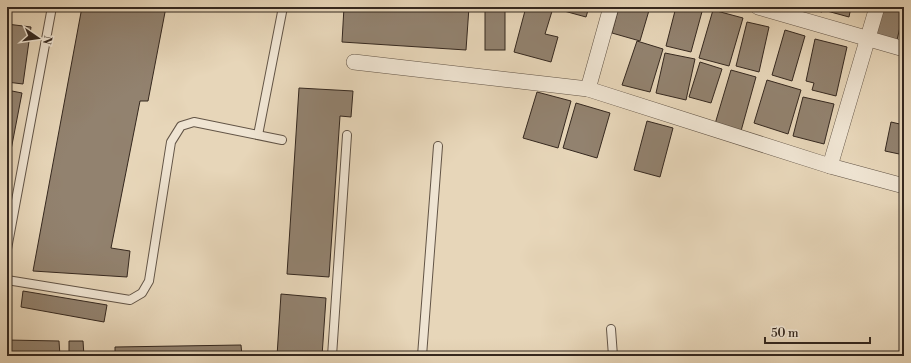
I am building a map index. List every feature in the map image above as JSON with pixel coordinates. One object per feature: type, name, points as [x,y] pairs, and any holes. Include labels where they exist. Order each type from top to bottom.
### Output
[{"type":"street","points":[[588,90],[611,7]]},
{"type":"street","points":[[758,7],[904,49]]},
{"type":"street","points":[[830,166],[877,7]]},
{"type":"street","points":[[354,62],[588,90],[830,166],[904,186]]},
{"type":"lane","points":[[7,249],[52,7]]},
{"type":"lane","points":[[258,135],[283,7]]},
{"type":"lane","points":[[7,280],[130,300],[142,294],[149,280],[171,142],[181,126],[194,122],[282,140]]},
{"type":"lane","points":[[332,356],[347,135]]},
{"type":"lane","points":[[422,356],[438,146]]},
{"type":"lane","points":[[611,329],[613,356]]},
{"type":"building","points":[[82,7],[166,7],[148,101],[140,101],[111,248],[130,251],[127,277],[33,271]]},
{"type":"building","points":[[344,7],[469,7],[466,50],[342,42]]},
{"type":"building","points":[[485,7],[505,7],[505,50],[485,50]]},
{"type":"building","points":[[526,7],[589,7],[586,17],[553,8],[545,34],[558,37],[551,62],[514,52]]},
{"type":"building","points":[[619,7],[650,7],[640,41],[612,33]]},
{"type":"building","points":[[676,7],[703,8],[691,52],[666,46]]},
{"type":"building","points":[[802,7],[823,7],[822,12]]},
{"type":"building","points":[[828,7],[851,7],[849,17],[827,11]]},
{"type":"building","points":[[883,7],[901,7],[901,10],[904,10],[897,40],[875,34]]},
{"type":"building","points":[[713,10],[743,18],[729,66],[699,58]]},
{"type":"building","points":[[747,22],[769,27],[759,72],[736,66]]},
{"type":"building","points":[[7,24],[31,27],[23,84],[7,82]]},
{"type":"building","points":[[785,30],[805,36],[792,81],[772,75]]},
{"type":"building","points":[[815,39],[847,47],[836,96],[812,90],[814,83],[806,81]]},
{"type":"building","points":[[637,41],[663,49],[650,92],[622,85]]},
{"type":"building","points":[[665,53],[695,59],[686,100],[656,93]]},
{"type":"building","points":[[700,62],[722,69],[711,103],[689,97]]},
{"type":"building","points":[[731,70],[756,77],[741,131],[715,124]]},
{"type":"building","points":[[767,80],[801,90],[788,134],[754,123]]},
{"type":"building","points":[[299,88],[353,91],[351,117],[340,116],[329,277],[287,274]]},
{"type":"building","points":[[7,90],[22,93],[11,150],[7,150]]},
{"type":"building","points":[[537,92],[571,101],[558,148],[523,138]]},
{"type":"building","points":[[803,97],[834,104],[824,144],[793,136]]},
{"type":"building","points":[[576,103],[610,113],[597,158],[563,148]]},
{"type":"building","points":[[647,121],[673,128],[660,177],[634,170]]},
{"type":"building","points":[[891,122],[904,125],[904,155],[885,151]]},
{"type":"building","points":[[23,291],[107,305],[104,322],[21,307]]},
{"type":"building","points":[[281,294],[326,298],[322,356],[277,356]]},
{"type":"building","points":[[7,340],[59,341],[60,356],[7,356]]},
{"type":"building","points":[[69,341],[83,341],[84,356],[69,356]]},
{"type":"building","points":[[241,345],[242,356],[115,356],[115,347]]}]
